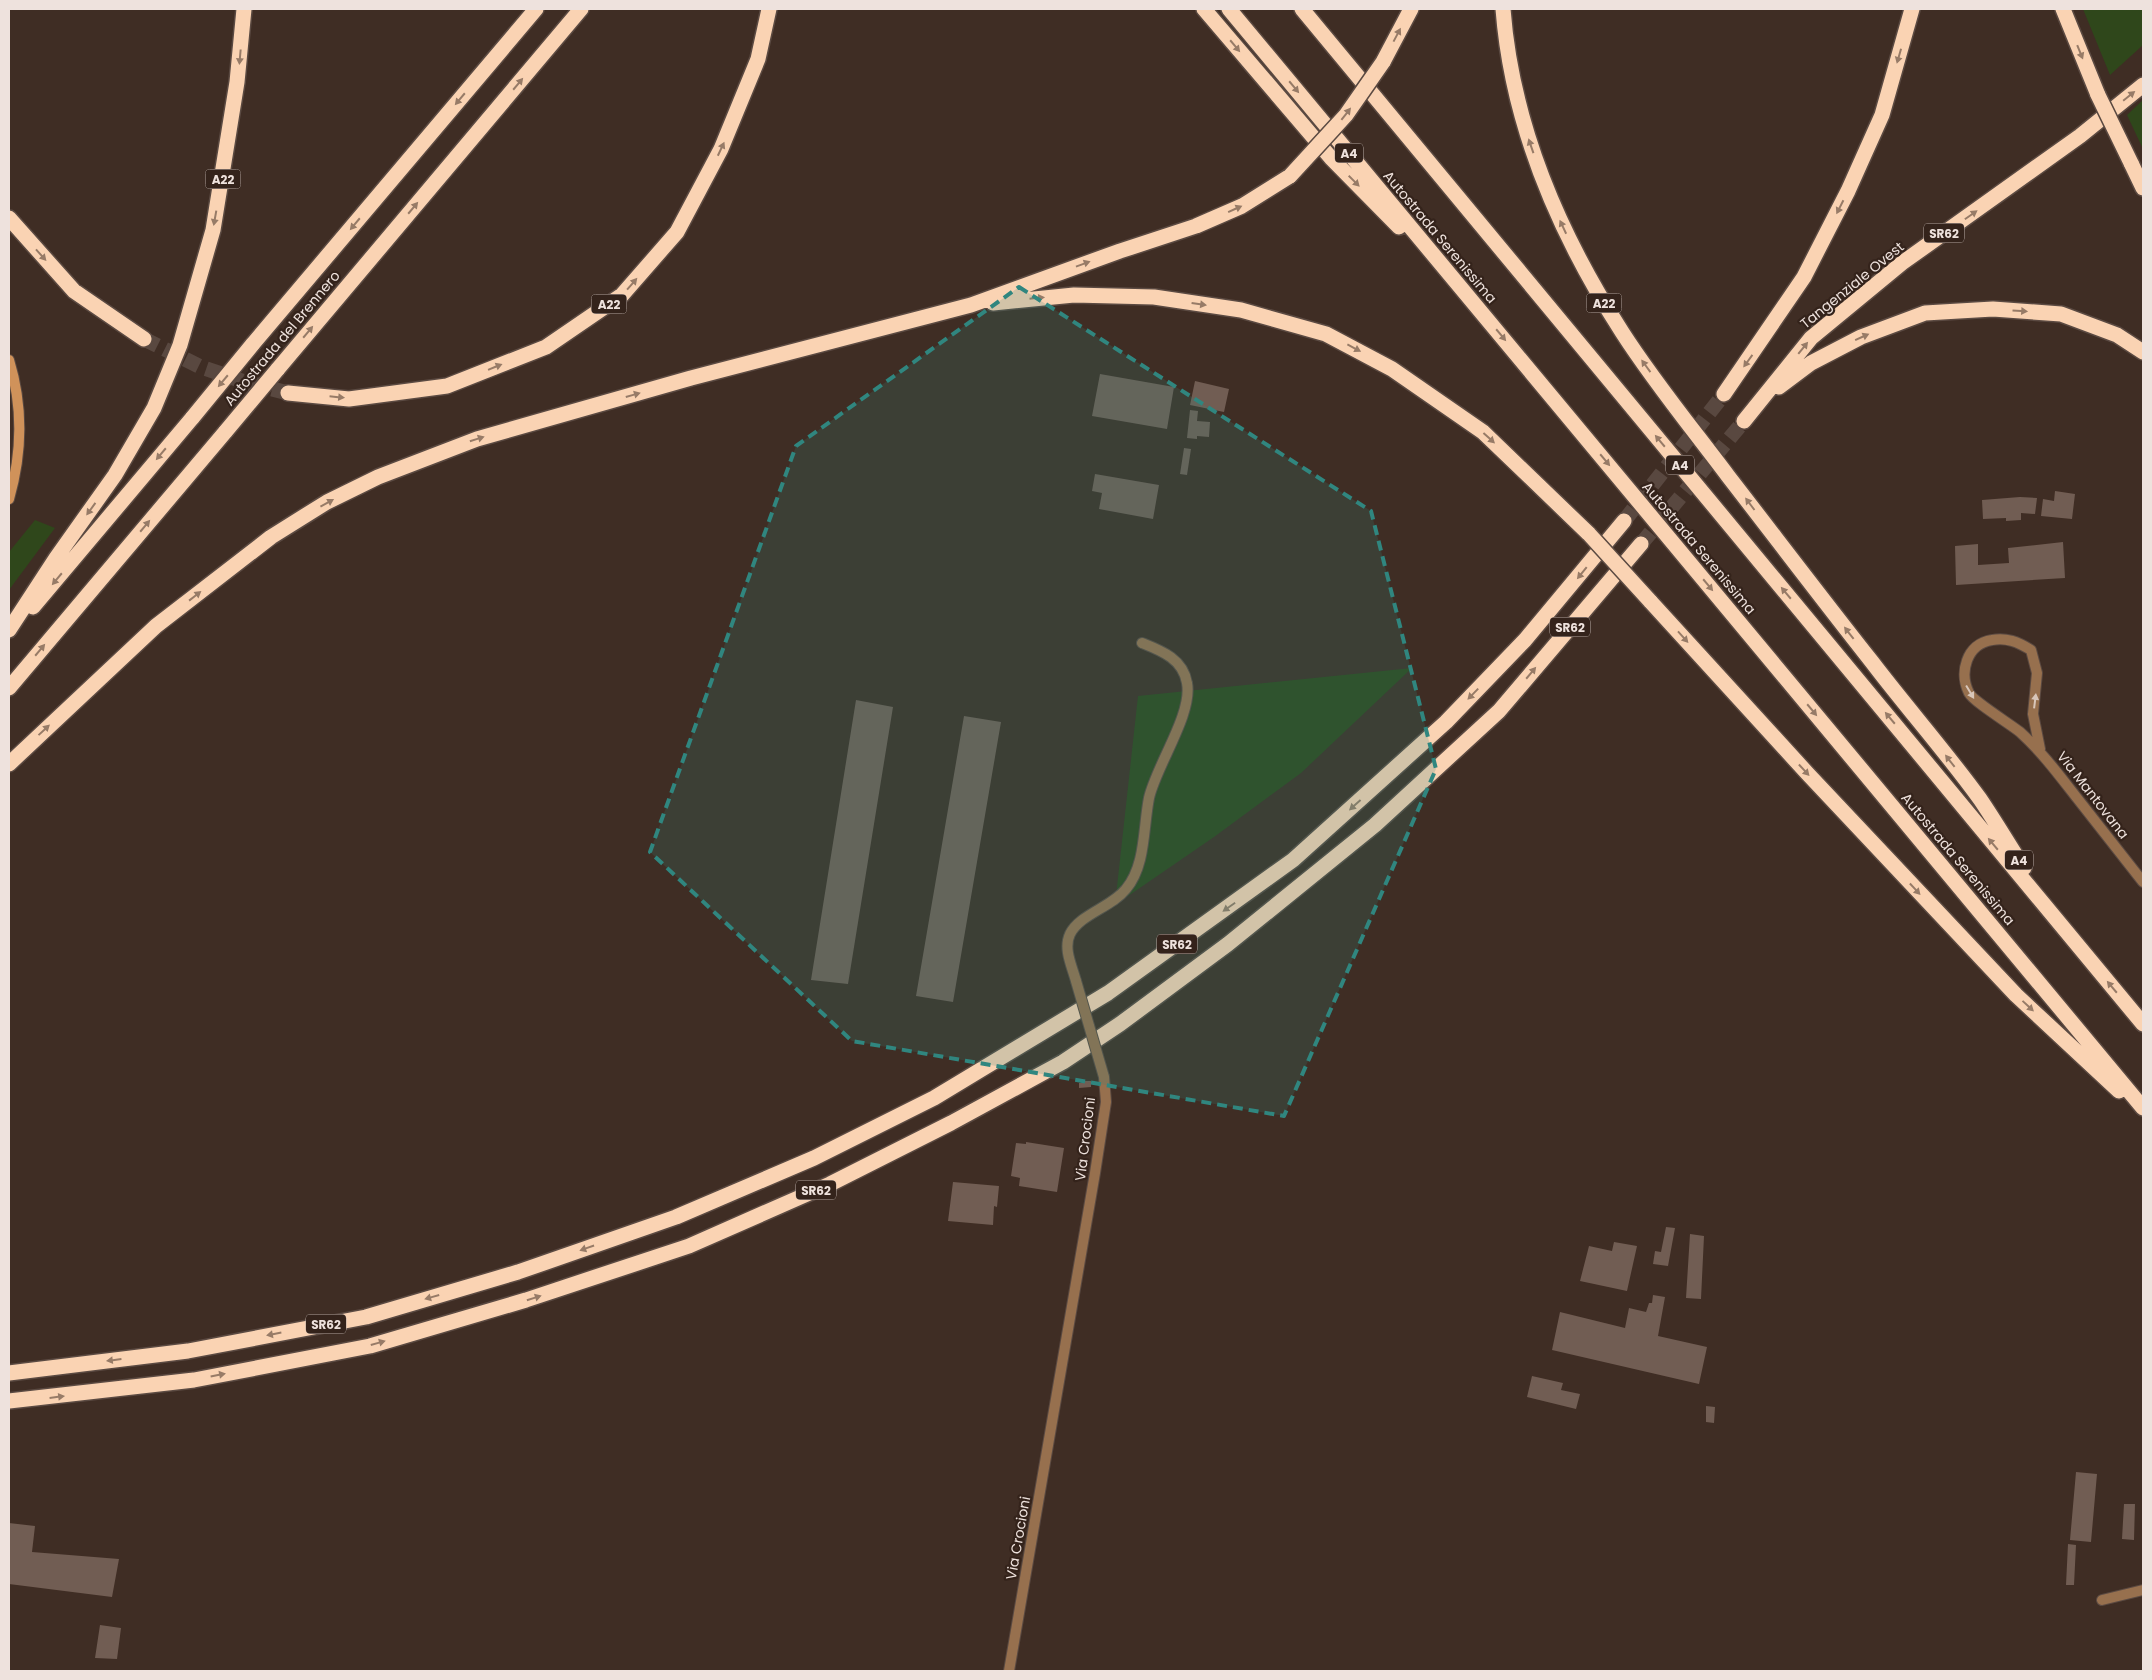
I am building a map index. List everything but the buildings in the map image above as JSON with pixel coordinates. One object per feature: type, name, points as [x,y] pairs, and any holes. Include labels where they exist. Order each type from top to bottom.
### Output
[{"type":"highway","name":"A22","points":[[9,630],[56,558],[115,476],[154,408],[180,346],[213,230],[237,82],[244,9]]},
{"type":"highway","name":"Autostrada del Brennero","points":[[9,636],[536,9]]},
{"type":"highway","name":"Autostrada del Brennero","points":[[9,688],[580,9]]},
{"type":"highway","name":"A22","points":[[288,392],[349,398],[447,386],[546,347],[622,295],[677,232],[722,149],[758,59],[769,9]]},
{"type":"highway","points":[[1204,9],[1331,158],[1470,298]]},
{"type":"highway","name":"Autostrada Serenissima","points":[[1229,9],[2143,1108]]},
{"type":"highway","name":"A4","points":[[1302,9],[2143,1024]]},
{"type":"highway","points":[[9,764],[156,626],[272,537],[327,502],[378,477],[477,439],[691,378],[971,305],[1120,251],[1196,226],[1242,206],[1290,176],[1346,115],[1383,62],[1411,9]]},
{"type":"highway","name":"A22","points":[[1503,9],[1506,46],[1513,84],[1522,121],[1547,192],[1568,238],[1596,290],[1623,334],[1675,405]]},
{"type":"highway","name":"Tangenziale Ovest","points":[[1724,394],[1804,277],[1848,191],[1882,115],[1912,9]]},
{"type":"highway","points":[[2063,9],[2098,95],[2143,188]]},
{"type":"highway","name":"Tangenziale Ovest","points":[[1744,421],[1811,338],[1902,264],[2080,136],[2143,85]]},
{"type":"highway","points":[[9,218],[74,290],[144,340]]},
{"type":"highway","points":[[971,305],[1074,295],[1154,297],[1241,310],[1326,334],[1392,369],[1483,432],[1589,534],[1807,773],[2016,995],[2143,1113]]},
{"type":"highway","points":[[1761,399],[1811,362],[1861,337],[1925,313],[1993,309],[2061,314],[2117,335],[2143,352]]},
{"type":"highway","name":"A4","points":[[1675,405],[1853,638],[1980,799],[2058,922]]},
{"type":"highway","name":"SR62","points":[[9,1373],[188,1351],[357,1318],[518,1272],[676,1217],[814,1158],[934,1098],[1108,993],[1293,860],[1446,722],[1526,640],[1624,521]]},
{"type":"highway","name":"SR62","points":[[9,1401],[194,1380],[370,1346],[526,1300],[689,1246],[830,1184],[951,1123],[1063,1062],[1120,1024],[1228,944],[1375,824],[1499,710],[1641,544]]},
{"type":"street","points":[[9,360],[17,402],[20,438],[16,474],[9,499]]},
{"type":"street","name":"Via Mantovana","points":[[2040,749],[2033,714],[2037,673],[2031,650],[2009,640],[1988,640],[1978,645],[1970,654],[1964,670],[1964,679],[1970,696],[2001,717],[2040,749],[2143,882]]},
{"type":"street","name":"Via Crocioni","points":[[1009,1671],[1106,1102],[1104,1077],[1066,945],[1071,932],[1081,922],[1116,900],[1127,889],[1138,868],[1150,797],[1185,709],[1187,685],[1182,670],[1174,658],[1142,643]]},
{"type":"street","points":[[2102,1600],[2143,1590]]},
{"type":"highlighted area","points":[[1019,287],[1371,511],[1436,769],[1284,1116],[852,1041],[650,852],[796,446]]},
{"type":"green space","points":[[2083,9],[2143,9],[2143,45],[2110,75]]},
{"type":"green space","points":[[2143,100],[2143,149],[2127,115]]},
{"type":"green space","points":[[35,520],[55,528],[9,590],[9,552]]},
{"type":"green space","points":[[1412,668],[1301,773],[1214,837],[1115,905],[1138,696]]},
{"type":"tunnel","points":[[144,339],[201,367],[242,381],[288,393]]},
{"type":"tunnel","points":[[1624,521],[1724,394]]},
{"type":"tunnel","points":[[1641,544],[1744,421]]}]
